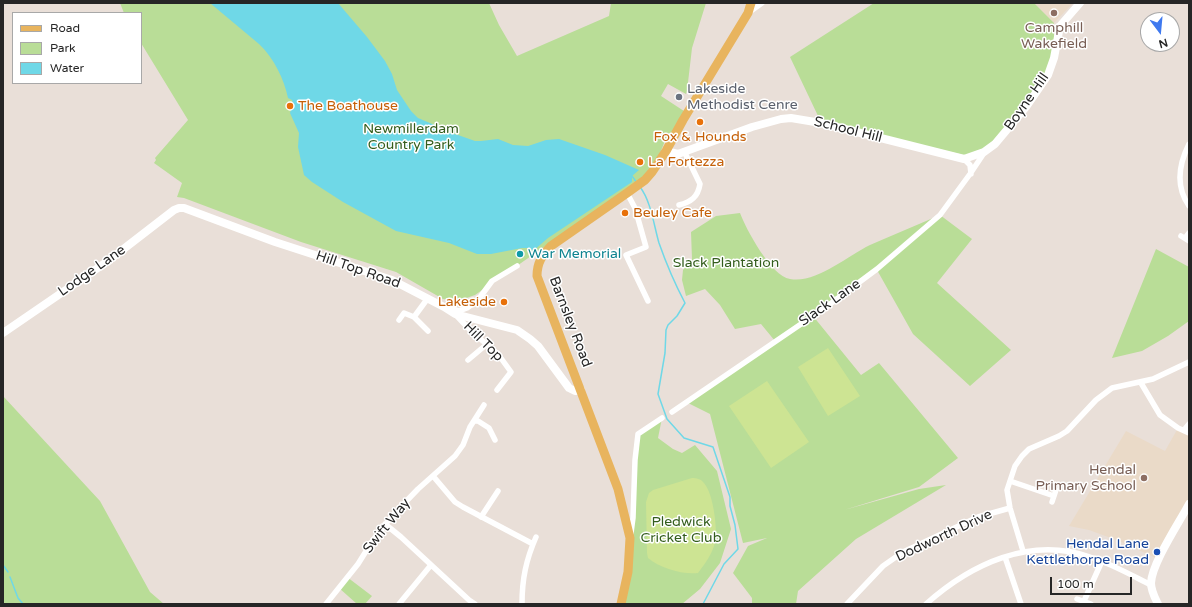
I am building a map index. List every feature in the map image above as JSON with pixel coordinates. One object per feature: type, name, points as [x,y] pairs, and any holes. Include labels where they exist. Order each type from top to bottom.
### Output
[{"type":"main road","name":"Barnsley Road","points":[[621,604],[628,572],[630,538],[618,489],[537,276],[538,265],[542,256],[551,246],[638,185],[652,172],[748,13],[750,3]]},
{"type":"street","points":[[748,13],[762,3]]},
{"type":"street","name":"Boyne Hill","points":[[984,152],[995,144],[1004,134],[1026,107],[1048,75],[1054,58],[1060,26],[1080,3]]},
{"type":"street","name":"School Hill","points":[[666,151],[678,154],[761,124],[791,118],[810,120],[964,159]]},
{"type":"street","points":[[1189,144],[1180,169],[1179,181],[1186,202],[1189,206]]},
{"type":"street","points":[[679,205],[691,201],[696,196],[700,184],[684,152]]},
{"type":"street","points":[[970,174],[970,166],[964,159],[984,152]]},
{"type":"street","name":"Slack Lane","points":[[672,412],[826,307],[877,269],[940,215],[984,152]]},
{"type":"street","points":[[627,193],[635,208],[646,247],[626,255],[648,301]]},
{"type":"street","name":"Hill Top Road","points":[[179,208],[188,209],[275,242],[392,280],[428,298],[455,314],[517,330],[534,343],[569,388],[575,391],[581,390]]},
{"type":"street","name":"Lodge Lane","points":[[3,333],[108,261],[170,213],[179,208]]},
{"type":"street","points":[[1185,238],[1189,233]]},
{"type":"street","points":[[444,307],[459,311],[467,308],[478,300],[492,281],[517,266]]},
{"type":"street","points":[[414,317],[428,298]]},
{"type":"street","points":[[399,320],[404,313],[414,317],[428,331]]},
{"type":"street","name":"Hill Top","points":[[455,314],[471,331],[498,354],[511,372],[497,390]]},
{"type":"street","points":[[468,360],[487,344]]},
{"type":"street","points":[[1023,551],[1010,508],[1007,490],[1016,466],[1022,456],[1030,449],[1067,431],[1096,400],[1112,388],[1128,384],[1141,383],[1153,379],[1189,362]]},
{"type":"street","points":[[1141,383],[1160,415],[1186,432],[1189,424]]},
{"type":"street","name":"Swift Way","points":[[326,604],[358,564],[372,540],[385,524],[405,502],[455,456],[463,445],[470,427],[484,405]]},
{"type":"street","points":[[630,538],[633,518],[635,460],[638,434],[662,418]]},
{"type":"street","points":[[474,421],[478,421],[489,428],[495,440]]},
{"type":"street","points":[[449,450],[455,456]]},
{"type":"street","points":[[433,476],[455,502],[533,544]]},
{"type":"street","points":[[1010,481],[1055,493],[1052,502]]},
{"type":"street","points":[[481,517],[498,491]]},
{"type":"street","points":[[488,492],[494,497]]},
{"type":"street","points":[[1158,604],[1151,585],[1152,577],[1158,559],[1189,504]]},
{"type":"street","name":"Dodworth Drive","points":[[847,604],[883,566],[903,552],[978,517],[1010,508]]},
{"type":"street","points":[[385,524],[472,603]]},
{"type":"street","points":[[522,604],[523,575],[536,537]]},
{"type":"street","points":[[926,604],[937,594],[962,577],[990,562],[1023,551],[1052,550],[1079,553],[1102,561],[1151,585]]},
{"type":"street","points":[[1005,557],[1021,604]]},
{"type":"street","points":[[1084,601],[1102,561]]},
{"type":"street","points":[[399,604],[431,565]]},
{"type":"street","points":[[1077,598],[1091,604]]},
{"type":"shaded area","name":"Camphill Wakefield","points":[[1034,3],[1073,3],[1054,23]]},
{"type":"shaded area","name":"Hendal Primary School","points":[[1178,428],[1189,433],[1189,504],[1158,559],[1119,541],[1089,530],[1069,526],[1126,431],[1165,451]]},
{"type":"green space","name":"Newmillerdam Country Park","points":[[120,3],[489,3],[499,25],[517,56],[609,16],[611,3],[706,3],[692,48],[686,94],[668,84],[661,96],[687,113],[673,137],[665,141],[652,172],[475,295],[458,301],[443,299],[396,272],[301,242],[184,198],[177,197],[182,183],[154,163],[156,160],[155,158],[188,120],[142,45],[142,12],[124,12]]},
{"type":"green space","points":[[874,3],[1034,3],[1054,23],[1054,58],[1048,75],[1004,134],[973,157],[810,121],[819,118],[790,57]]},
{"type":"green space","name":"Slack Plantation","points":[[740,213],[753,240],[767,261],[775,270],[790,279],[800,279],[821,273],[870,245],[940,215],[972,239],[937,283],[1011,350],[970,386],[913,334],[877,270],[813,316],[861,375],[879,363],[958,458],[919,487],[844,510],[919,489],[946,485],[856,539],[798,591],[796,604],[752,604],[752,598],[733,573],[748,546],[767,538],[743,543],[710,414],[686,402],[775,341],[761,324],[735,329],[720,305],[705,289],[686,296],[682,280],[683,270],[692,259],[691,232],[716,216]]},
{"type":"green space","points":[[1156,249],[1189,267],[1189,321],[1168,336],[1142,351],[1112,358]]},
{"type":"green space","points":[[828,348],[860,396],[828,416],[798,367]]},
{"type":"green space","points":[[767,381],[809,442],[771,468],[729,406]]},
{"type":"green space","points":[[3,396],[100,501],[150,592],[164,604],[3,604]]},
{"type":"green space","name":"Pledwick Cricket Club","points":[[662,418],[658,438],[673,449],[682,453],[695,445],[717,471],[731,529],[720,563],[700,589],[682,604],[621,604],[628,572],[638,434]]},
{"type":"green space","points":[[692,478],[701,480],[710,493],[714,511],[716,537],[714,547],[710,555],[698,573],[686,573],[665,568],[648,558],[646,502],[649,493],[653,490]]},
{"type":"green space","points":[[347,577],[372,596],[365,604],[357,604],[339,588]]},
{"type":"water","points":[[210,3],[338,3],[385,61],[392,74],[397,90],[411,111],[418,118],[437,126],[445,132],[475,141],[498,139],[513,145],[528,146],[546,140],[559,139],[605,155],[639,170],[632,176],[632,182],[548,238],[533,251],[530,248],[522,248],[491,254],[477,254],[449,243],[396,231],[343,202],[312,182],[304,175],[298,147],[299,133],[290,113],[293,103],[292,100],[288,98],[278,69],[259,44]]},
{"type":"waterway","points":[[632,176],[637,183]]},
{"type":"waterway","points":[[640,187],[650,206],[659,243],[674,281],[685,303],[677,316],[668,325],[666,330],[665,353],[658,394],[667,419],[684,438],[713,447],[730,497],[730,506],[735,525],[738,549],[724,564],[703,604]]},
{"type":"waterway","points":[[3,565],[8,572]]},
{"type":"waterway","points":[[10,577],[18,598],[23,604]]},
{"type":"place","name":"Camphill Wakefield","points":[[1054,13]]},
{"type":"place","name":"Lakeside Methodist Cenre","points":[[679,97]]},
{"type":"place","name":"The Boathouse","points":[[290,106]]},
{"type":"place","name":"Fox & Hounds","points":[[700,122]]},
{"type":"place","name":"La Fortezza","points":[[640,162]]},
{"type":"place","name":"Beuley Cafe","points":[[625,213]]},
{"type":"place","name":"War Memorial","points":[[520,254]]},
{"type":"place","name":"Lakeside","points":[[504,302]]},
{"type":"place","name":"Hendal Primary School","points":[[1144,478]]},
{"type":"place","name":"Hendal Lane Kettlethorpe Road","points":[[1157,552]]}]
